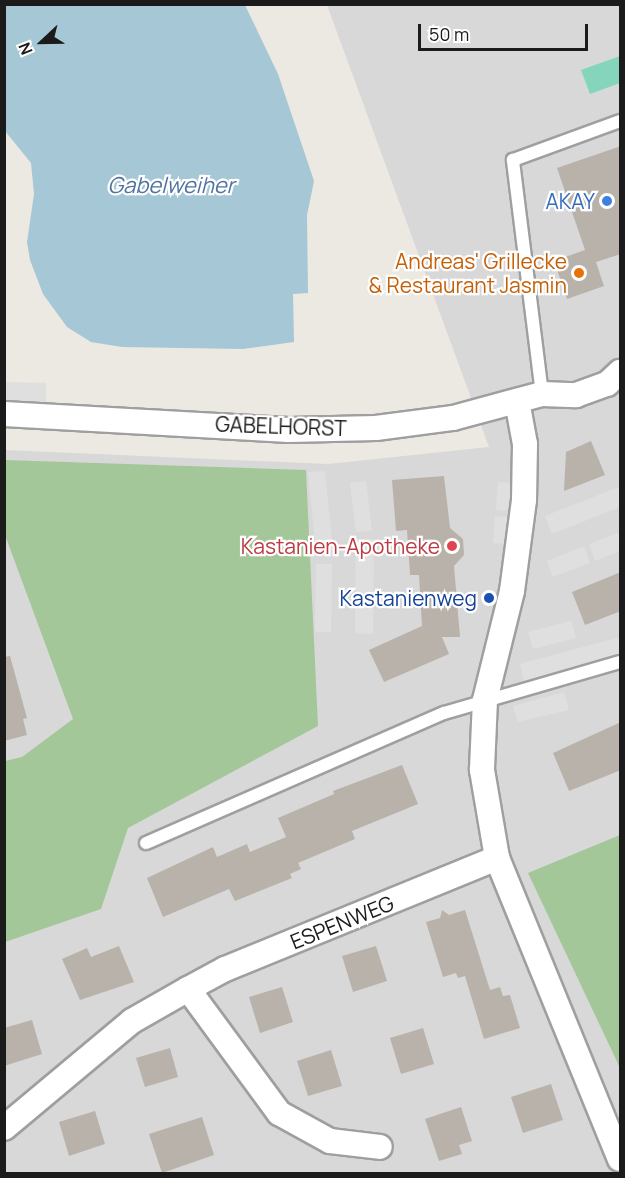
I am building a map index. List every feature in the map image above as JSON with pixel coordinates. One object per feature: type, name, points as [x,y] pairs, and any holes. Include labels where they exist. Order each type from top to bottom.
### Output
[{"type":"street","name":"GABELHORST","points":[[548,394],[572,379],[601,368],[621,367]]},
{"type":"street","name":"GABELHORST","points":[[4,414],[289,430],[376,428],[453,418],[548,394],[576,395],[607,384],[621,372]]},
{"type":"street","points":[[517,401],[525,444],[524,500],[512,591],[485,700],[482,770],[497,858],[621,1159]]},
{"type":"street","name":"ESPENWEG","points":[[4,1128],[132,1021],[188,989],[225,969],[497,858]]},
{"type":"street","points":[[188,989],[279,1113],[330,1141],[380,1148]]},
{"type":"lane","points":[[548,394],[513,160],[621,121]]},
{"type":"lane","points":[[146,843],[444,713],[621,662]]},
{"type":"shaded area","points":[[327,5],[620,5],[620,1173],[5,1174],[5,450],[328,464],[489,447]]},
{"type":"shaded area","points":[[5,382],[46,383],[46,402],[5,400]]},
{"type":"shaded area","points":[[325,471],[333,550],[316,552],[308,472]]},
{"type":"shaded area","points":[[366,481],[372,531],[356,532],[350,483]]},
{"type":"shaded area","points":[[498,482],[512,483],[510,511],[496,510]]},
{"type":"shaded area","points":[[619,487],[620,507],[552,534],[545,516]]},
{"type":"shaded area","points":[[495,516],[510,517],[507,544],[493,543]]},
{"type":"shaded area","points":[[620,532],[620,551],[595,561],[589,544]]},
{"type":"shaded area","points":[[356,539],[374,539],[373,634],[355,633]]},
{"type":"shaded area","points":[[584,546],[590,563],[553,577],[547,561]]},
{"type":"shaded area","points":[[316,564],[332,564],[331,632],[315,632]]},
{"type":"shaded area","points":[[571,621],[576,638],[533,649],[528,632]]},
{"type":"shaded area","points":[[620,637],[620,655],[524,681],[520,664]]},
{"type":"shaded area","points":[[564,692],[569,710],[518,722],[513,706]]},
{"type":"green space","points":[[620,56],[620,83],[590,94],[581,70]]},
{"type":"green space","points":[[5,460],[306,470],[318,726],[128,828],[101,909],[5,942],[5,761],[22,757],[73,719],[5,535]]},
{"type":"green space","points":[[620,835],[620,1068],[528,873]]},
{"type":"water","name":"Gabelweiher","points":[[5,4],[245,5],[278,74],[314,181],[307,215],[308,293],[293,294],[294,342],[243,349],[122,347],[91,342],[67,327],[43,294],[30,260],[27,242],[34,194],[31,163],[5,131]]},
{"type":"building","points":[[621,146],[621,254],[596,262],[604,286],[567,299],[554,261],[585,250],[557,168]]},
{"type":"building","points":[[591,441],[605,475],[564,491],[566,452]]},
{"type":"building","points":[[444,476],[450,528],[463,539],[464,555],[454,566],[460,637],[442,637],[449,654],[384,682],[369,650],[422,626],[419,575],[410,575],[407,530],[396,531],[392,480]]},
{"type":"building","points":[[621,572],[621,611],[585,625],[572,592]]},
{"type":"building","points":[[10,656],[27,718],[23,719],[27,735],[4,741],[4,657]]},
{"type":"building","points":[[621,722],[621,770],[569,791],[553,753]]},
{"type":"building","points":[[402,765],[418,804],[352,831],[355,839],[298,863],[301,869],[290,874],[292,878],[235,901],[229,889],[163,917],[147,878],[213,847],[217,857],[247,844],[250,852],[286,837],[278,818],[334,794],[333,791]]},
{"type":"building","points":[[442,910],[449,915],[465,910],[490,990],[500,987],[503,996],[510,995],[520,1028],[484,1039],[465,976],[458,978],[456,973],[443,977],[426,922],[440,918]]},
{"type":"building","points":[[119,946],[134,982],[80,1000],[62,959],[87,948],[91,957]]},
{"type":"building","points":[[376,946],[387,981],[353,992],[342,956]]},
{"type":"building","points":[[282,987],[293,1022],[260,1033],[249,997]]},
{"type":"building","points":[[32,1020],[42,1054],[4,1066],[4,1028]]},
{"type":"building","points":[[423,1028],[434,1064],[401,1074],[390,1038]]},
{"type":"building","points":[[170,1048],[178,1077],[145,1087],[136,1058]]},
{"type":"building","points":[[331,1050],[342,1086],[308,1096],[297,1061]]},
{"type":"building","points":[[551,1084],[563,1120],[523,1133],[511,1097]]},
{"type":"building","points":[[461,1107],[472,1141],[459,1145],[462,1154],[439,1161],[425,1119]]},
{"type":"building","points":[[95,1111],[105,1144],[69,1156],[59,1122]]},
{"type":"building","points":[[202,1117],[214,1155],[162,1173],[149,1134]]},
{"type":"place","name":"AKAY","points":[[607,201]]},
{"type":"place","name":"Andreas' Grillecke & Restaurant Jasmin","points":[[579,273]]},
{"type":"place","name":"Kastanien-Apotheke","points":[[452,546]]},
{"type":"place","name":"Kastanienweg","points":[[489,598]]}]
